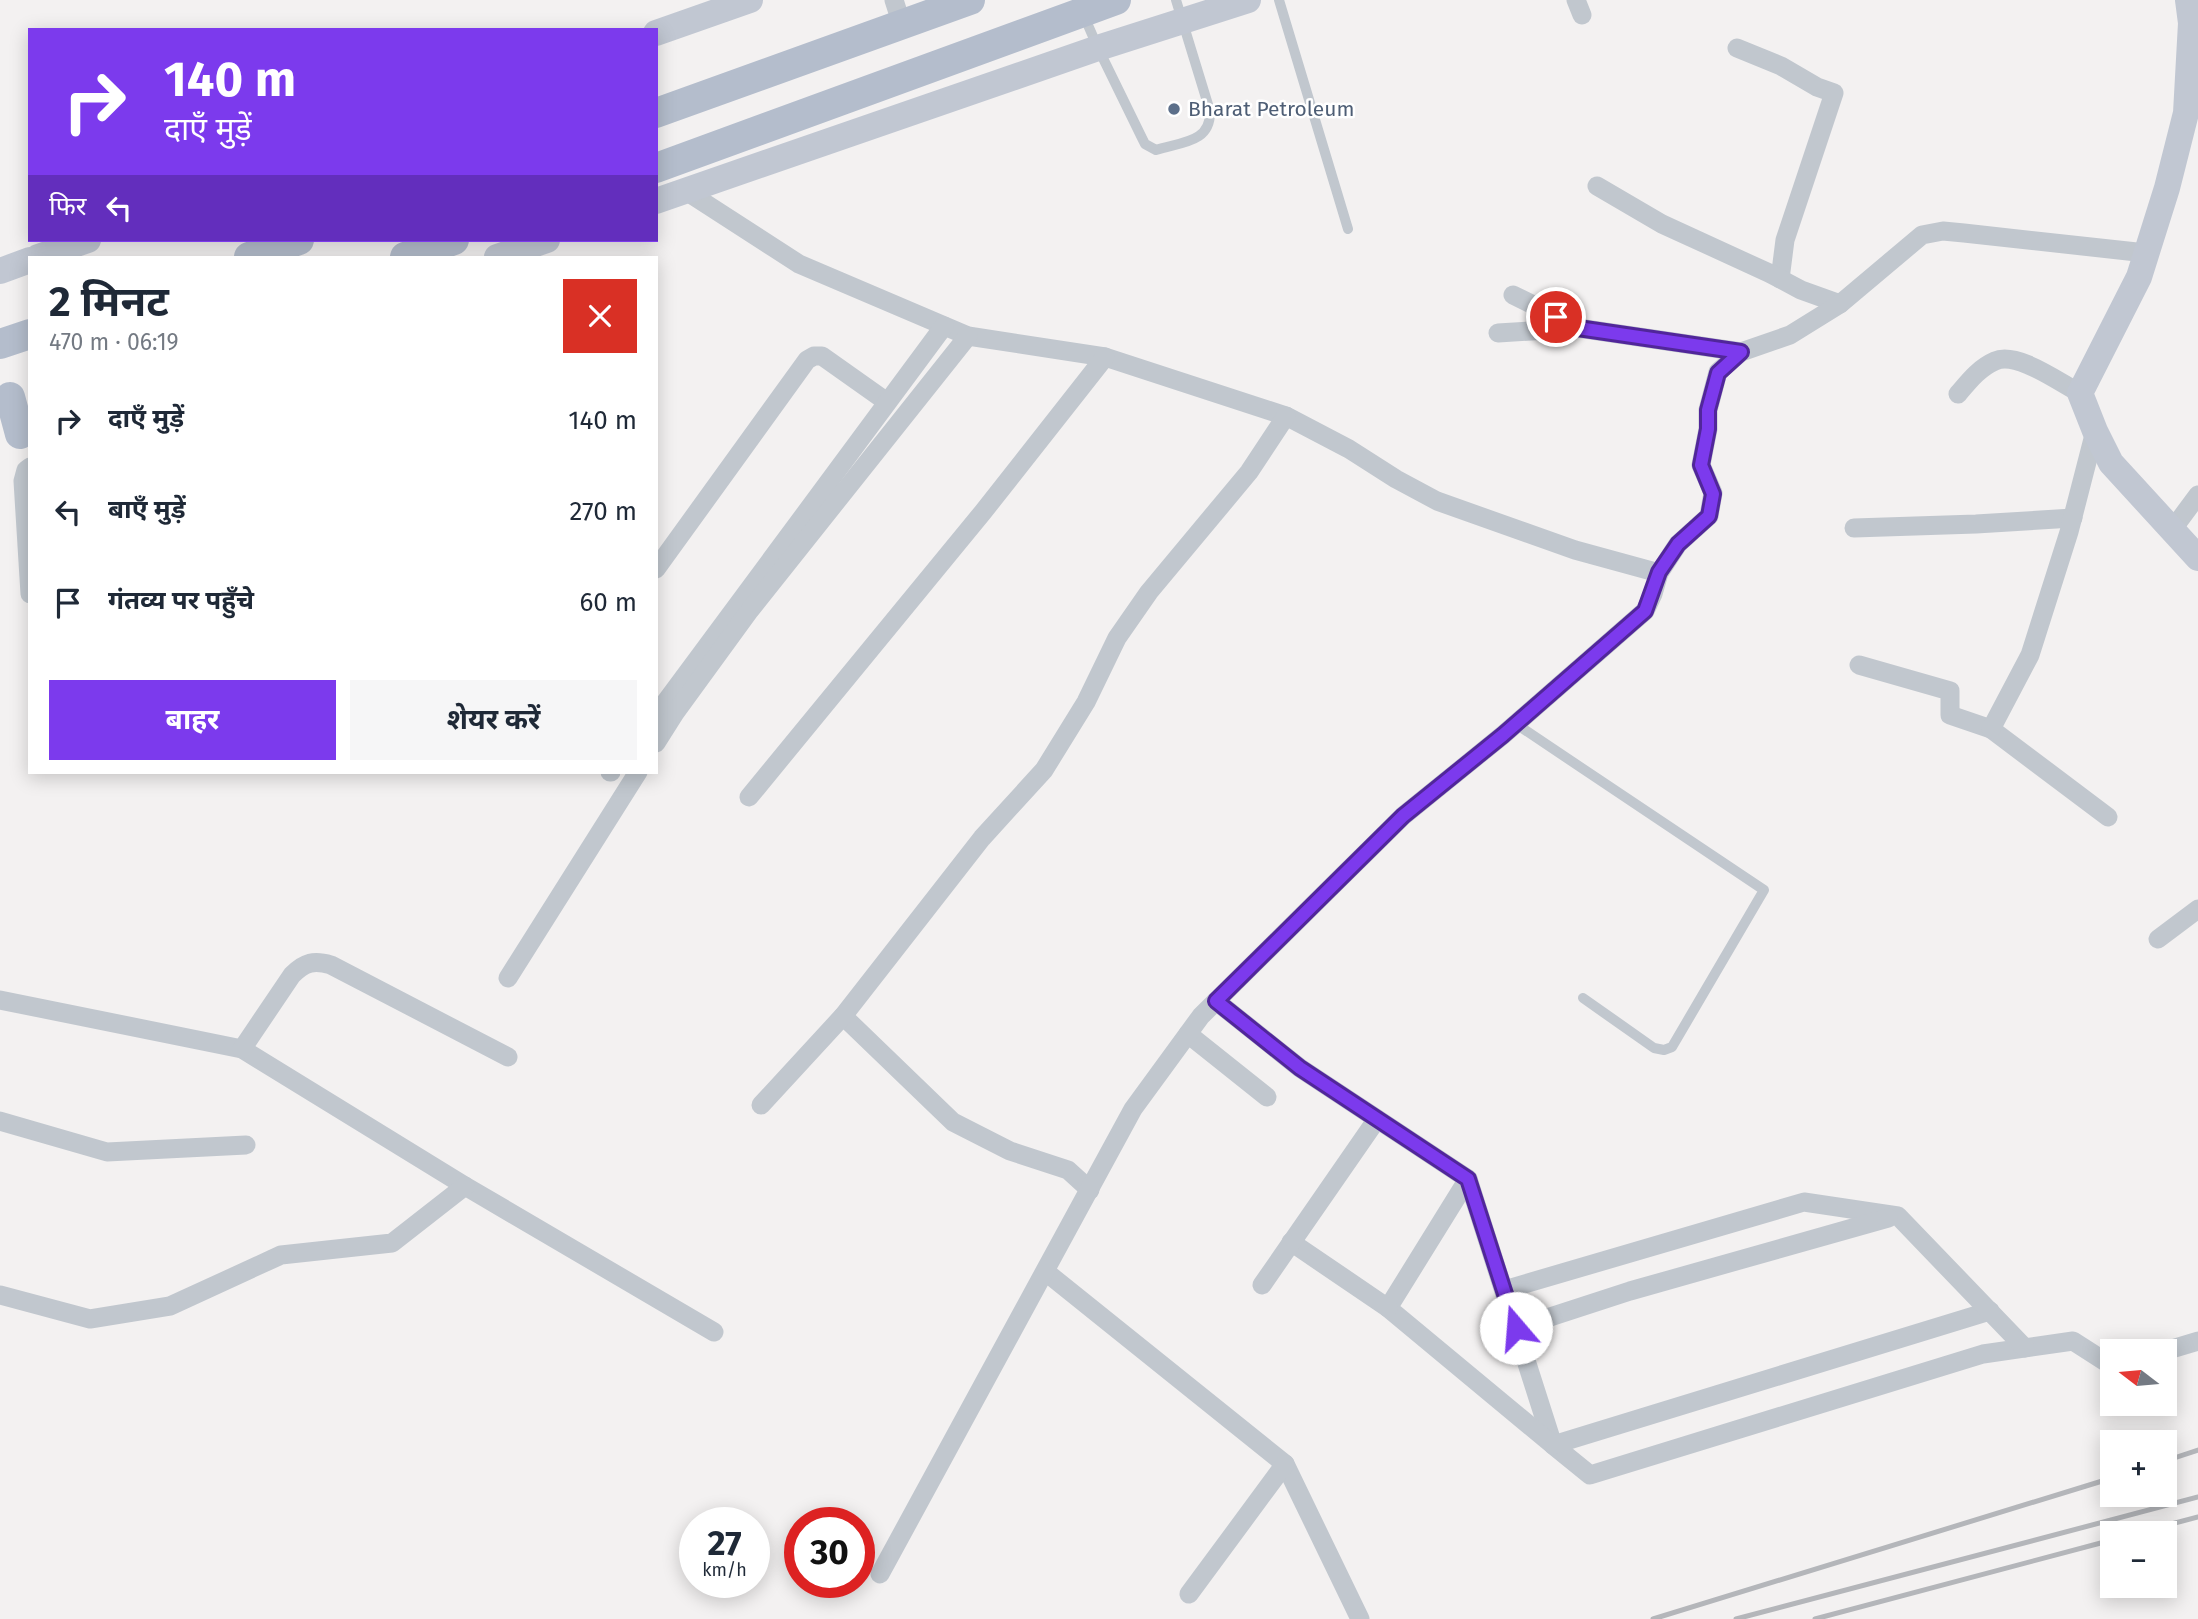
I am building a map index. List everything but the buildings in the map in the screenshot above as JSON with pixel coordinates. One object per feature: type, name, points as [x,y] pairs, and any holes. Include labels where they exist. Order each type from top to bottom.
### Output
[{"type":"main road","points":[[658,112],[898,12],[970,0]]},
{"type":"main road","points":[[658,167],[1116,0]]},
{"type":"main road","points":[[252,256],[293,242]]},
{"type":"main road","points":[[408,256],[448,242]]},
{"type":"main road","points":[[0,344],[28,335]]},
{"type":"main road","points":[[13,395],[17,436]]},
{"type":"street","points":[[658,200],[1098,48],[1180,10],[1248,0]]},
{"type":"street","points":[[2080,393],[2139,277],[2167,188],[2194,119],[2188,0]]},
{"type":"street","points":[[658,32],[734,3]]},
{"type":"street","points":[[1737,48],[1781,66],[1834,93],[1785,240],[1780,279]]},
{"type":"street","points":[[1597,186],[1662,224],[1801,290],[1840,304]]},
{"type":"street","points":[[686,191],[799,264],[968,336],[1105,357],[1286,416],[1437,500],[1575,550],[1659,572]]},
{"type":"street","points":[[880,1574],[1133,1109],[1188,1034],[1216,1001],[1403,816],[1516,724],[1645,611],[1659,572],[1678,544],[1709,516],[1713,494],[1701,465],[1708,429],[1708,410],[1718,373],[1741,352],[1790,335],[1840,304],[1922,235],[1943,231],[2146,253]]},
{"type":"street","points":[[41,256],[82,242]]},
{"type":"street","points":[[500,256],[541,242]]},
{"type":"street","points":[[0,271],[28,261]]},
{"type":"street","points":[[1513,295],[1578,328]]},
{"type":"street","points":[[658,712],[944,326]]},
{"type":"street","points":[[1498,333],[1578,328],[1741,352]]},
{"type":"street","points":[[658,740],[750,610],[968,336]]},
{"type":"street","points":[[658,566],[807,360],[822,356],[887,402]]},
{"type":"street","points":[[749,797],[983,512],[1105,357]]},
{"type":"street","points":[[1958,394],[1977,373],[1997,360],[2019,360],[2080,393],[2111,463],[2198,558]]},
{"type":"street","points":[[761,1105],[843,1016],[982,838],[1044,770],[1086,702],[1117,638],[1149,592],[1249,472],[1286,416]]},
{"type":"street","points":[[1991,729],[2030,655],[2073,518],[2095,431]]},
{"type":"street","points":[[28,468],[23,481],[28,562]]},
{"type":"street","points":[[2172,530],[2198,495]]},
{"type":"street","points":[[1854,528],[2073,518]]},
{"type":"street","points":[[1859,665],[1950,691],[1950,715],[1991,729],[2108,817]]},
{"type":"street","points":[[508,978],[637,774]]},
{"type":"street","points":[[2158,939],[2198,909]]},
{"type":"street","points":[[242,1048],[292,975],[301,966],[316,960],[331,965],[508,1057]]},
{"type":"street","points":[[0,1000],[242,1048],[465,1186],[714,1332]]},
{"type":"street","points":[[1216,1001],[1300,1068],[1468,1179],[1553,1444]]},
{"type":"street","points":[[843,1016],[954,1122],[1010,1151],[1068,1170],[1090,1190]]},
{"type":"street","points":[[1188,1034],[1268,1097]]},
{"type":"street","points":[[1262,1285],[1377,1119]]},
{"type":"street","points":[[0,1121],[107,1152],[246,1145]]},
{"type":"street","points":[[1388,1308],[1468,1179]]},
{"type":"street","points":[[0,1295],[89,1319],[170,1306],[281,1255],[392,1243],[465,1186]]},
{"type":"street","points":[[1504,1290],[1804,1202],[1898,1216],[2025,1348]]},
{"type":"street","points":[[1516,1328],[1630,1291],[1898,1216]]},
{"type":"street","points":[[1291,1242],[1388,1308],[1590,1475],[1983,1354],[2073,1341],[2100,1358]]},
{"type":"street","points":[[1046,1272],[1285,1464],[1360,1619]]},
{"type":"street","points":[[1553,1444],[1990,1311]]},
{"type":"street","points":[[2177,1347],[2198,1341]]},
{"type":"street","points":[[1189,1594],[1285,1464]]},
{"type":"lane","points":[[1279,0],[1348,229]]},
{"type":"lane","points":[[1083,12],[1146,144],[1156,150],[1201,136],[1210,122],[1210,111],[1180,10]]},
{"type":"lane","points":[[1516,724],[1764,890],[1672,1048],[1654,1048],[1583,998]]},
{"type":"railway","points":[[2177,1457],[2198,1450]]},
{"type":"railway","points":[[1653,1619],[2100,1482]]},
{"type":"railway","points":[[1736,1619],[2198,1497]]},
{"type":"railway","points":[[2177,1523],[2198,1517]]},
{"type":"railway","points":[[1815,1619],[2100,1543]]},
{"type":"place","name":"Bharat Petroleum","points":[[1174,109]]},
{"type":"route","points":[[1516,1328],[1468,1179],[1300,1068],[1216,1001],[1403,816],[1503,735],[1645,611],[1659,572],[1678,544],[1709,516],[1713,494],[1701,465],[1708,429],[1708,410],[1718,373],[1741,352],[1578,328],[1556,317]]}]
